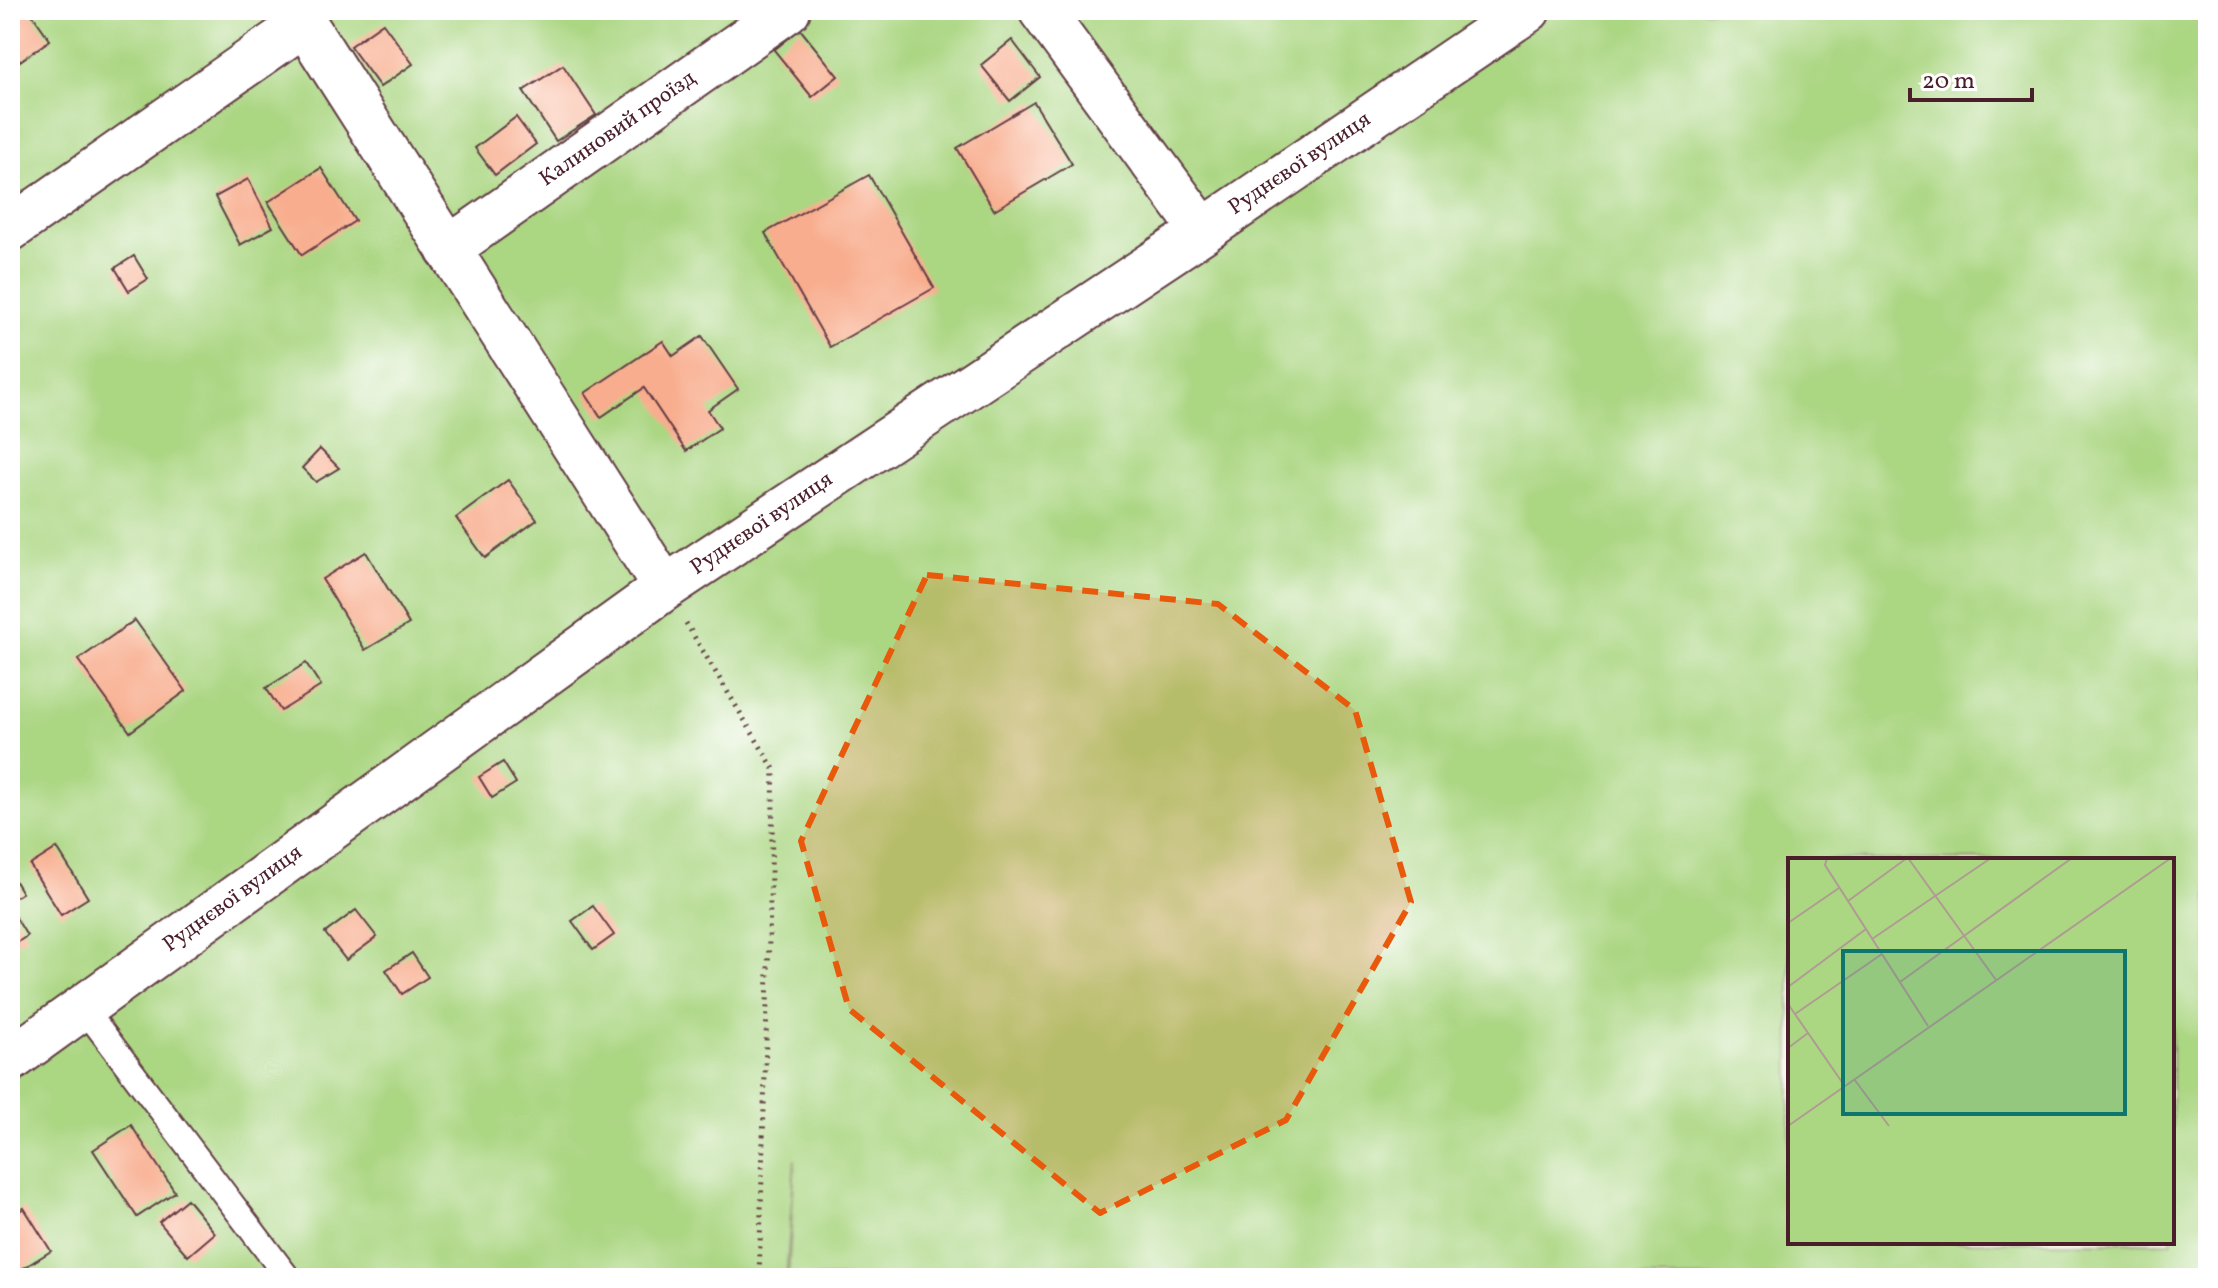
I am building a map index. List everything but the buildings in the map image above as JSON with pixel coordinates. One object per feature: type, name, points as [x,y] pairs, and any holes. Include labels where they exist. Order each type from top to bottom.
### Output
[{"type":"street","name":"Калиновий проїзд","points":[[448,249],[788,10]]},
{"type":"street","points":[[1041,10],[1203,231]]},
{"type":"street","name":"Руднєвої вулиця","points":[[10,1059],[665,588],[1203,231],[1528,10]]},
{"type":"street","points":[[10,229],[300,17],[665,588]]},
{"type":"lane","points":[[83,1007],[288,1278]]},
{"type":"path","points":[[665,588],[774,769],[759,1278]]},
{"type":"highlighted area","points":[[927,575],[1218,604],[1355,710],[1411,902],[1286,1120],[1100,1213],[849,1009],[801,841]]},
{"type":"green space","points":[[10,10],[2208,10],[2208,1278],[788,1278],[795,1159],[786,1278],[10,1278]]}]
